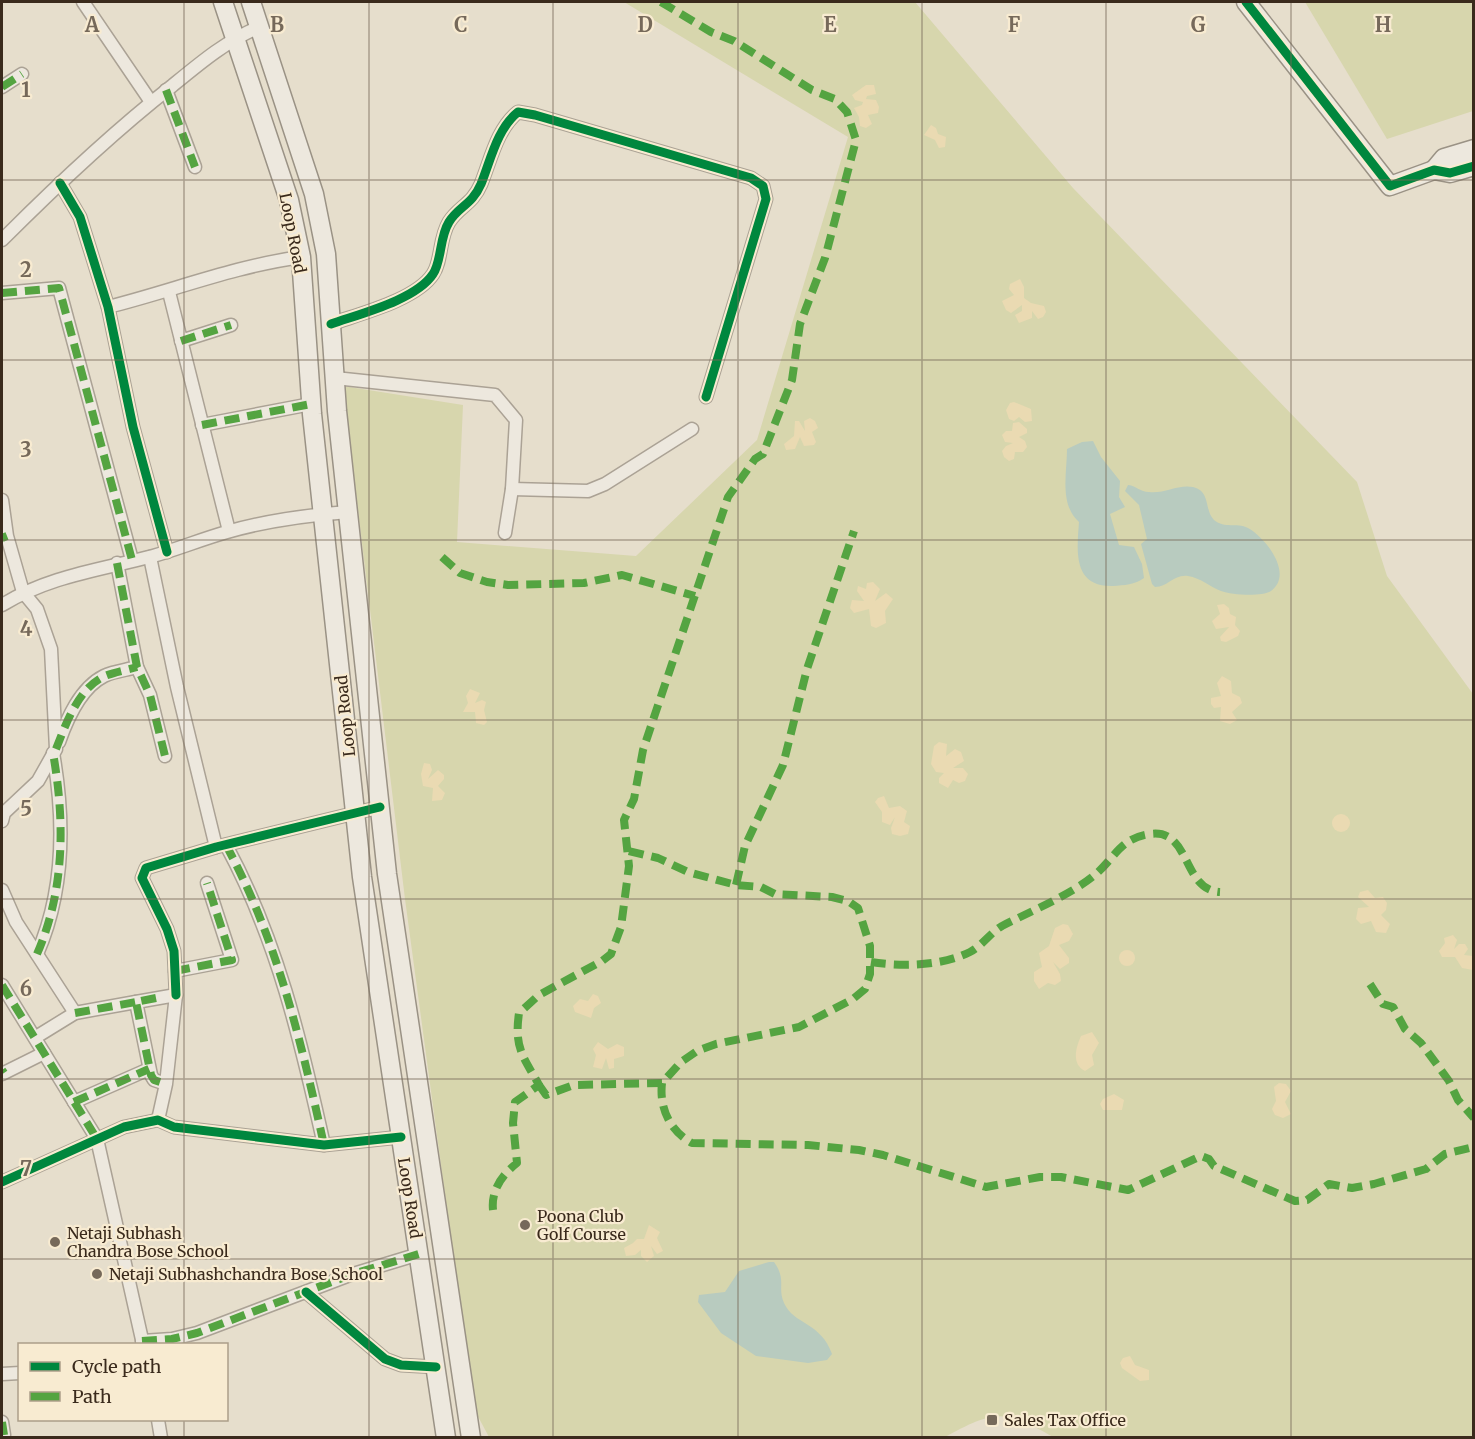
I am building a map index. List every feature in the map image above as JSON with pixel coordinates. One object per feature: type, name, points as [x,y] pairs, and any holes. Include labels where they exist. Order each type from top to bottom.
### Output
[{"type":"main road","name":"Loop Road","points":[[223,2],[289,200],[301,257],[312,404],[362,877],[446,1437]]},
{"type":"main road","name":"Loop Road","points":[[251,2],[314,194],[326,254],[348,512],[389,886],[471,1437]]},
{"type":"main road","points":[[1246,2],[1390,186],[1434,170],[1444,158],[1473,149]]},
{"type":"main road","points":[[1434,170],[1450,173],[1473,166]]},
{"type":"street","points":[[83,2],[151,102]]},
{"type":"street","points":[[2,240],[60,183],[151,102],[236,36],[259,27]]},
{"type":"street","points":[[2,87],[22,74]]},
{"type":"street","points":[[166,90],[195,167]]},
{"type":"street","points":[[331,324],[387,304],[420,287],[434,273],[442,236],[450,219],[476,197],[505,123],[518,112],[535,114],[751,178],[763,186],[766,199],[706,398]]},
{"type":"street","points":[[60,183],[80,217],[108,307],[133,427],[166,552]]},
{"type":"street","points":[[108,307],[169,292],[265,262],[301,257]]},
{"type":"street","points":[[2,293],[59,288],[132,560]]},
{"type":"street","points":[[169,292],[229,531]]},
{"type":"street","points":[[181,341],[231,325]]},
{"type":"street","points":[[335,378],[495,395],[516,420],[512,489],[505,533]]},
{"type":"street","points":[[202,425],[312,404]]},
{"type":"street","points":[[512,489],[588,491],[605,484],[692,429]]},
{"type":"street","points":[[2,500],[4,537],[23,592],[37,609],[51,649],[62,851],[50,925],[37,954]]},
{"type":"street","points":[[2,605],[23,592],[66,576],[150,557],[229,531],[323,514],[348,512]]},
{"type":"street","points":[[150,557],[177,687],[221,846],[245,880],[285,985],[324,1145]]},
{"type":"street","points":[[117,564],[137,667],[150,695],[165,756]]},
{"type":"street","points":[[2,821],[4,813],[38,781],[55,751],[67,721],[84,694],[104,676],[137,667]]},
{"type":"street","points":[[158,1120],[166,1084],[176,994],[174,951],[168,929],[151,898],[142,872],[146,868],[221,846],[380,807]]},
{"type":"street","points":[[175,971],[231,960],[207,883]]},
{"type":"street","points":[[2,890],[16,921],[75,1013]]},
{"type":"street","points":[[2,986],[36,1037],[97,1139],[143,1342],[172,1339],[196,1333],[351,1275],[419,1254]]},
{"type":"street","points":[[36,1037],[75,1013],[176,994]]},
{"type":"street","points":[[136,1002],[149,1069],[154,1080],[166,1084]]},
{"type":"street","points":[[2,1072],[44,1053]]},
{"type":"street","points":[[74,1102],[149,1069]]},
{"type":"street","points":[[2,1182],[124,1127],[158,1120],[174,1127],[324,1145],[401,1137]]},
{"type":"street","points":[[306,1292],[385,1359],[401,1365],[436,1367]]},
{"type":"street","points":[[2,1374],[18,1373]]},
{"type":"street","points":[[158,1421],[161,1437]]},
{"type":"street","points":[[2,1422],[4,1435]]},
{"type":"green space","name":"Poona Club Golf Course","points":[[624,2],[915,2],[1073,188],[1357,482],[1387,576],[1473,694],[1473,1437],[1055,1438],[1023,1421],[999,1416],[975,1422],[943,1438],[489,1437],[474,1409],[405,899],[343,386],[463,405],[457,542],[636,556],[757,440],[848,137]]},
{"type":"green space","points":[[1305,2],[1473,2],[1473,111],[1387,139]]},
{"type":"sand","points":[[866,85],[874,85],[876,94],[867,96],[866,99],[876,100],[879,107],[878,113],[868,115],[872,124],[866,128],[860,126],[859,117],[854,108],[862,105],[863,102],[855,100],[852,95]]},
{"type":"sand","points":[[931,125],[936,128],[938,134],[946,137],[945,147],[939,148],[935,140],[924,135]]},
{"type":"sand","points":[[1020,279],[1024,287],[1024,298],[1031,303],[1044,306],[1046,312],[1043,317],[1038,319],[1032,311],[1032,318],[1019,323],[1015,315],[1022,311],[1022,305],[1011,313],[1006,310],[1002,301],[1014,295],[1009,289],[1010,284]]},
{"type":"sand","points":[[1014,402],[1031,409],[1032,421],[1025,422],[1019,417],[1014,421],[1009,419],[1006,410],[1010,403]]},
{"type":"sand","points":[[810,418],[815,421],[818,428],[812,432],[816,442],[814,445],[804,446],[800,437],[795,449],[786,450],[784,444],[794,436],[795,421],[799,421],[805,431],[804,421]]},
{"type":"sand","points":[[1019,422],[1027,429],[1027,433],[1019,437],[1025,441],[1027,447],[1023,452],[1015,452],[1014,459],[1009,461],[1004,457],[1002,451],[1013,443],[1005,442],[1002,435],[1006,431],[1012,431],[1013,423]]},
{"type":"sand","points":[[873,582],[880,589],[875,601],[886,593],[893,599],[885,611],[886,623],[876,628],[871,626],[869,609],[854,613],[850,608],[852,600],[864,601],[857,591],[858,586],[866,589],[867,583]]},
{"type":"sand","points":[[1224,604],[1229,608],[1230,614],[1236,617],[1235,625],[1240,631],[1238,636],[1226,642],[1221,641],[1220,637],[1229,627],[1216,629],[1212,621],[1220,614],[1217,605]]},
{"type":"sand","points":[[1222,676],[1231,681],[1232,693],[1240,697],[1242,703],[1232,712],[1237,720],[1230,724],[1220,721],[1221,707],[1214,708],[1211,704],[1211,698],[1221,696],[1217,683]]},
{"type":"sand","points":[[470,689],[480,693],[475,703],[482,700],[486,702],[484,710],[487,722],[484,725],[476,723],[475,712],[463,712],[468,703],[466,696]]},
{"type":"sand","points":[[939,742],[947,744],[946,756],[955,749],[961,752],[964,761],[953,768],[963,768],[968,774],[965,781],[959,783],[953,780],[948,788],[939,783],[939,778],[944,773],[936,772],[931,764],[934,746]]},
{"type":"sand","points":[[424,763],[430,764],[432,770],[428,779],[438,770],[444,775],[444,779],[438,786],[445,793],[442,800],[432,801],[433,788],[423,786],[421,774]]},
{"type":"sand","points":[[884,796],[889,808],[900,806],[907,811],[904,822],[910,826],[908,834],[900,836],[892,834],[891,828],[895,817],[890,825],[882,822],[882,812],[875,802]]},
{"type":"sand","points":[[1341,814],[1347,817],[1350,823],[1347,829],[1341,832],[1335,829],[1332,823],[1335,817]]},
{"type":"sand","points":[[1368,890],[1375,898],[1383,897],[1387,903],[1386,910],[1381,915],[1390,924],[1386,933],[1376,932],[1371,921],[1361,924],[1356,919],[1358,908],[1369,907],[1358,897],[1360,892]]},
{"type":"sand","points":[[1063,924],[1068,925],[1073,934],[1069,941],[1059,945],[1069,958],[1069,963],[1060,969],[1053,962],[1061,981],[1055,985],[1048,983],[1039,989],[1034,981],[1034,972],[1042,967],[1039,953],[1049,946],[1055,928]]},
{"type":"sand","points":[[1453,935],[1457,940],[1454,949],[1459,944],[1465,944],[1468,949],[1464,955],[1473,956],[1473,970],[1462,968],[1455,957],[1442,957],[1439,951],[1445,943],[1444,938]]},
{"type":"sand","points":[[1124,950],[1130,950],[1135,958],[1133,964],[1124,966],[1119,961],[1119,955]]},
{"type":"sand","points":[[593,994],[598,996],[601,1003],[594,1008],[591,1018],[575,1012],[573,1006],[580,999],[588,1001]]},
{"type":"sand","points":[[1092,1032],[1099,1043],[1092,1055],[1094,1065],[1085,1071],[1076,1060],[1076,1050],[1081,1036]]},
{"type":"sand","points":[[598,1042],[608,1049],[617,1044],[624,1047],[624,1056],[614,1059],[614,1068],[609,1069],[606,1058],[602,1069],[593,1067],[596,1055],[593,1049]]},
{"type":"sand","points":[[1279,1083],[1286,1084],[1291,1091],[1285,1102],[1291,1114],[1283,1118],[1275,1115],[1272,1109],[1276,1101],[1274,1087]]},
{"type":"sand","points":[[1114,1094],[1124,1100],[1122,1110],[1103,1110],[1100,1104],[1103,1099]]},
{"type":"sand","points":[[649,1225],[660,1232],[657,1238],[663,1251],[657,1254],[651,1246],[654,1256],[647,1262],[641,1256],[641,1250],[635,1255],[626,1256],[624,1248],[637,1239],[644,1239]]},
{"type":"sand","points":[[1130,1356],[1135,1365],[1149,1370],[1149,1380],[1140,1381],[1122,1368],[1120,1363],[1123,1358]]},
{"type":"shaded area","points":[[1093,441],[1101,457],[1120,481],[1119,497],[1125,507],[1110,514],[1119,545],[1134,547],[1142,564],[1144,578],[1133,583],[1100,585],[1084,574],[1080,565],[1079,522],[1073,515],[1066,497],[1067,449],[1082,442]]},
{"type":"shaded area","points":[[1128,485],[1149,492],[1187,486],[1199,489],[1205,497],[1214,520],[1222,524],[1248,528],[1269,548],[1279,566],[1280,575],[1277,584],[1271,591],[1254,595],[1221,591],[1188,576],[1155,587],[1152,584],[1141,544],[1147,539],[1139,505],[1125,491]]},
{"type":"shaded area","points":[[774,1262],[778,1268],[782,1297],[788,1310],[815,1330],[827,1344],[832,1354],[827,1360],[808,1363],[756,1356],[721,1333],[698,1302],[699,1295],[725,1292],[739,1271]]},
{"type":"marked path","points":[[493,1210],[494,1196],[499,1183],[517,1163],[513,1123],[515,1102],[539,1085],[524,1059],[519,1044],[519,1013],[539,995],[611,954],[621,927],[629,866],[624,820],[634,799],[643,750],[728,497],[755,459],[763,454],[792,380],[800,324],[825,258],[856,140],[847,112],[835,99],[812,90],[734,41],[711,32],[661,2]]},
{"type":"marked path","points":[[2,87],[22,74]]},
{"type":"marked path","points":[[166,90],[195,167]]},
{"type":"marked path","points":[[2,293],[59,288],[132,560]]},
{"type":"marked path","points":[[181,341],[231,325]]},
{"type":"marked path","points":[[202,425],[311,404]]},
{"type":"marked path","points":[[736,885],[745,846],[783,765],[807,669],[854,531]]},
{"type":"marked path","points":[[2,538],[7,536]]},
{"type":"marked path","points":[[442,557],[460,573],[487,582],[508,585],[584,583],[622,575],[695,596]]},
{"type":"marked path","points":[[117,563],[137,667],[150,695],[165,756]]},
{"type":"marked path","points":[[56,749],[74,708],[87,689],[105,676],[137,667]]},
{"type":"marked path","points":[[37,954],[53,905],[60,855],[60,804],[53,753]]},
{"type":"marked path","points":[[871,962],[896,965],[935,963],[970,952],[1002,926],[1064,895],[1088,880],[1125,844],[1140,836],[1163,835],[1173,840],[1199,881],[1208,889],[1220,892]]},
{"type":"marked path","points":[[226,845],[260,917],[286,991],[324,1145]]},
{"type":"marked path","points":[[539,1085],[546,1095],[574,1085],[662,1083],[681,1062],[697,1051],[716,1044],[799,1027],[853,999],[865,989],[870,974],[870,946],[858,908],[848,901],[832,897],[775,894],[761,887],[736,885],[688,872],[658,858],[628,851]]},
{"type":"marked path","points":[[175,971],[232,960],[207,883]]},
{"type":"marked path","points":[[1370,984],[1383,1004],[1393,1007],[1405,1029],[1421,1043],[1449,1081],[1458,1100],[1474,1118]]},
{"type":"marked path","points":[[2,985],[97,1139]]},
{"type":"marked path","points":[[156,998],[136,1002],[151,1075],[154,1080],[166,1084]]},
{"type":"marked path","points":[[75,1013],[136,1002]]},
{"type":"marked path","points":[[74,1102],[149,1069]]},
{"type":"marked path","points":[[662,1083],[664,1110],[672,1125],[692,1143],[808,1145],[859,1150],[883,1155],[986,1187],[1040,1177],[1061,1177],[1128,1190],[1201,1156],[1209,1159],[1214,1166],[1295,1201],[1307,1200],[1329,1184],[1352,1188],[1426,1169],[1445,1154],[1474,1147]]},
{"type":"marked path","points":[[142,1341],[172,1339],[197,1333],[350,1275],[419,1254]]},
{"type":"marked path","points":[[2,1422],[4,1435]]},
{"type":"cycle path","points":[[1246,2],[1390,186],[1434,170],[1450,173],[1474,166]]},
{"type":"cycle path","points":[[331,324],[401,299],[425,283],[436,269],[449,222],[477,191],[495,145],[505,127],[518,112],[535,115],[751,178],[763,186],[766,199],[706,397]]},
{"type":"cycle path","points":[[60,183],[80,217],[108,307],[133,427],[167,552]]},
{"type":"cycle path","points":[[176,995],[174,951],[167,929],[142,878],[146,868],[216,847],[380,807]]},
{"type":"cycle path","points":[[2,1182],[124,1127],[158,1120],[174,1127],[324,1145],[401,1137]]},
{"type":"cycle path","points":[[306,1292],[385,1359],[401,1365],[436,1367]]},
{"type":"place","name":"Poona Club Golf Course","points":[[525,1225]]},
{"type":"place","name":"Netaji Subhash Chandra Bose School","points":[[55,1242]]},
{"type":"place","name":"Netaji Subhashchandra Bose School","points":[[97,1274]]},
{"type":"place","name":"Sales Tax Office","points":[[992,1420]]}]
